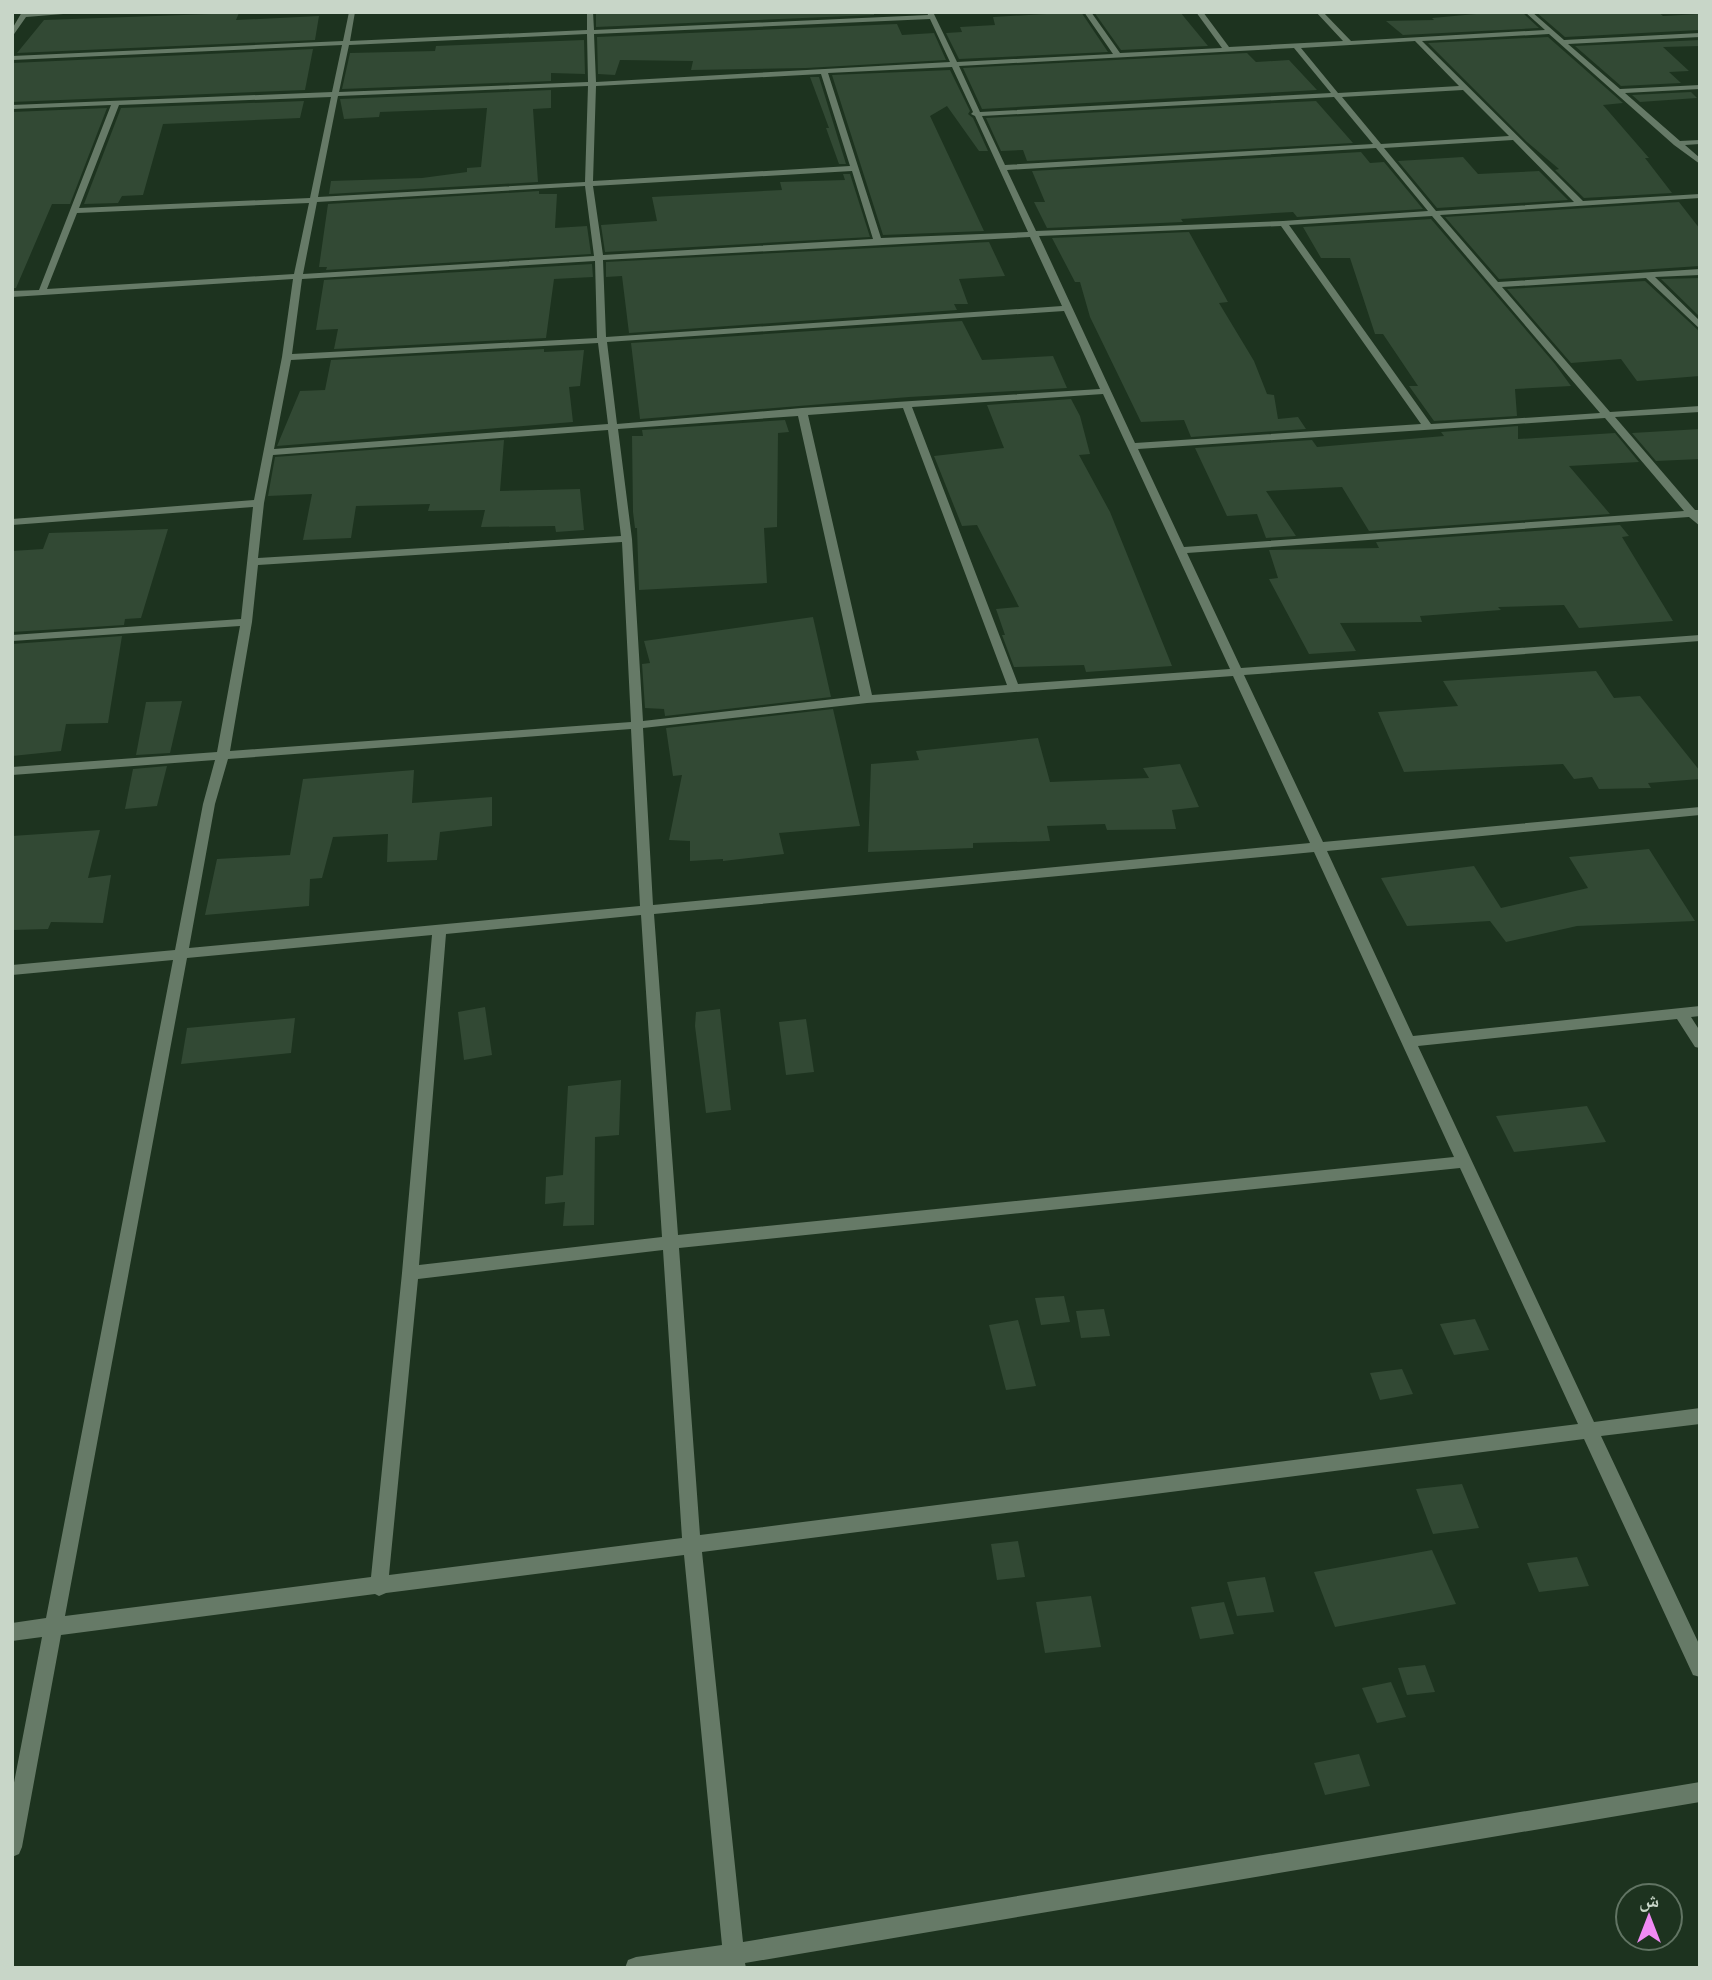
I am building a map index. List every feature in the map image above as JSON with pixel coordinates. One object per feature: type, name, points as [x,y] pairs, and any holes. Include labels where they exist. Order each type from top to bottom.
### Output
[{"type":"street","points":[[12,36],[24,14],[85,12]]},
{"type":"street","points":[[12,1847],[183,954],[209,804],[223,754],[246,622],[260,503],[287,357],[298,276],[352,12]]},
{"type":"street","points":[[590,12],[592,84],[589,185],[600,260],[602,340],[627,539],[647,909],[692,1544],[734,1961]]},
{"type":"street","points":[[1087,12],[1118,56]]},
{"type":"street","points":[[1199,12],[1227,49]]},
{"type":"street","points":[[1319,12],[1349,43]]},
{"type":"street","points":[[1528,12],[1700,162]]},
{"type":"street","points":[[12,58],[591,33],[931,14],[975,114],[1182,550],[1407,1042],[1700,1668]]},
{"type":"street","points":[[12,107],[592,84],[1550,32]]},
{"type":"street","points":[[1561,41],[1700,35]]},
{"type":"street","points":[[1416,39],[1580,203]]},
{"type":"street","points":[[1295,45],[1495,285],[1696,513],[1700,523]]},
{"type":"street","points":[[824,71],[878,241]]},
{"type":"street","points":[[1617,91],[1700,87]]},
{"type":"street","points":[[975,114],[1465,88]]},
{"type":"street","points":[[42,292],[116,103]]},
{"type":"street","points":[[1002,168],[1515,138]]},
{"type":"street","points":[[1677,143],[1700,142]]},
{"type":"street","points":[[73,211],[589,185],[855,168]]},
{"type":"street","points":[[12,295],[878,241],[1032,232],[1283,223],[1700,196]]},
{"type":"street","points":[[1283,223],[1429,428]]},
{"type":"street","points":[[1495,285],[1700,272]]},
{"type":"street","points":[[1648,275],[1700,326]]},
{"type":"street","points":[[287,357],[602,340],[1067,308]]},
{"type":"street","points":[[270,452],[613,429],[802,411],[1106,391]]},
{"type":"street","points":[[906,404],[1014,689]]},
{"type":"street","points":[[1132,446],[1700,409]]},
{"type":"street","points":[[802,411],[867,699]]},
{"type":"street","points":[[12,523],[260,503]]},
{"type":"street","points":[[1182,550],[1696,513]]},
{"type":"street","points":[[252,562],[627,539]]},
{"type":"street","points":[[12,638],[246,622]]},
{"type":"street","points":[[12,771],[639,725],[867,699],[1700,638]]},
{"type":"street","points":[[12,970],[1700,811]]},
{"type":"street","points":[[379,1587],[410,1273],[439,931]]},
{"type":"street","points":[[1407,1042],[1700,1011]]},
{"type":"street","points":[[1681,1013],[1700,1043]]},
{"type":"street","points":[[410,1273],[672,1242],[1463,1162]]},
{"type":"street","points":[[12,1632],[379,1587],[1587,1428],[1700,1416]]},
{"type":"street","points":[[636,1968],[734,1961],[1700,1792]]},
{"type":"building","points":[[874,12],[874,15],[596,27],[596,13]]},
{"type":"building","points":[[1081,12],[1108,52],[959,59],[946,33],[962,32],[960,27],[995,25],[993,17]]},
{"type":"building","points":[[1094,12],[1180,12],[1208,46],[1121,50]]},
{"type":"building","points":[[1522,12],[1539,28],[1403,35],[1386,21],[1434,20],[1432,18]]},
{"type":"building","points":[[1536,12],[1658,12],[1663,16],[1700,14],[1700,30],[1565,37]]},
{"type":"building","points":[[239,13],[236,20],[319,16],[315,40],[17,53],[44,20]]},
{"type":"building","points":[[897,24],[902,35],[934,33],[946,60],[806,68],[691,70],[693,61],[620,60],[615,75],[598,74],[597,37]]},
{"type":"building","points":[[1548,37],[1623,103],[1603,105],[1649,158],[1645,158],[1672,193],[1584,198],[1555,170],[1559,169],[1527,142],[1428,43]]},
{"type":"building","points":[[584,40],[585,74],[551,73],[551,81],[342,89],[350,53],[435,51],[436,46]]},
{"type":"building","points":[[1700,40],[1700,46],[1663,47],[1689,71],[1669,72],[1681,83],[1621,86],[1575,46]]},
{"type":"building","points":[[313,49],[305,90],[12,102],[12,63]]},
{"type":"building","points":[[1247,53],[1256,62],[1289,60],[1317,90],[982,109],[963,68]]},
{"type":"building","points":[[950,70],[970,111],[968,114],[973,118],[988,151],[979,151],[947,106],[930,116],[984,231],[883,235],[832,75]]},
{"type":"building","points":[[810,77],[819,77],[846,164],[839,164]]},
{"type":"building","points":[[551,90],[551,108],[533,109],[538,182],[329,194],[331,181],[422,178],[467,172],[467,168],[481,167],[487,108],[380,112],[379,117],[344,119],[340,99]]},
{"type":"building","points":[[1691,92],[1697,98],[1640,102],[1632,95]]},
{"type":"building","points":[[304,101],[300,118],[163,124],[143,195],[122,196],[118,203],[84,204],[121,108]]},
{"type":"building","points":[[1316,101],[1353,143],[1027,161],[1023,150],[1001,151],[986,118]]},
{"type":"building","points":[[107,108],[70,204],[52,204],[16,288],[12,288],[12,112]]},
{"type":"building","points":[[1361,152],[1370,163],[1384,162],[1423,209],[1297,217],[1293,212],[1181,219],[1183,222],[1047,228],[1034,202],[1045,202],[1032,171]]},
{"type":"building","points":[[1463,157],[1478,174],[1539,171],[1568,200],[1437,208],[1398,161]]},
{"type":"building","points":[[843,174],[850,174],[870,237],[605,252],[601,225],[657,221],[652,197],[782,190],[780,182],[845,180]]},
{"type":"building","points":[[539,191],[539,194],[557,194],[555,228],[587,226],[591,254],[326,270],[327,267],[319,267],[328,204]]},
{"type":"building","points":[[1679,202],[1700,229],[1700,266],[1499,279],[1445,217]]},
{"type":"building","points":[[1431,219],[1571,386],[1515,389],[1517,416],[1434,421],[1409,386],[1418,386],[1383,334],[1375,334],[1350,258],[1321,258],[1303,227]]},
{"type":"building","points":[[1189,232],[1228,302],[1219,303],[1254,361],[1267,394],[1274,395],[1278,419],[1298,417],[1306,429],[1191,437],[1184,420],[1141,422],[1090,317],[1080,282],[1075,282],[1052,238]]},
{"type":"building","points":[[989,242],[1005,276],[959,279],[968,304],[954,304],[957,310],[629,333],[622,276],[606,277],[606,262]]},
{"type":"building","points":[[592,264],[593,277],[554,279],[546,338],[334,349],[338,329],[316,330],[324,280]]},
{"type":"building","points":[[1700,278],[1700,317],[1661,279]]},
{"type":"building","points":[[1645,281],[1700,332],[1700,376],[1637,381],[1621,359],[1571,363],[1507,289]]},
{"type":"building","points":[[962,321],[982,360],[1053,356],[1067,388],[909,397],[640,419],[631,343]]},
{"type":"building","points":[[544,349],[544,352],[584,350],[580,386],[569,387],[573,422],[277,446],[300,391],[325,390],[331,360]]},
{"type":"building","points":[[1071,399],[1080,416],[1090,454],[1079,455],[1110,512],[1172,666],[1086,672],[1084,665],[1014,667],[996,609],[1019,607],[977,525],[962,526],[934,456],[1004,448],[987,405]]},
{"type":"building","points":[[785,420],[789,432],[778,433],[777,527],[764,528],[767,583],[639,590],[637,528],[633,512],[632,436],[643,436],[642,430]]},
{"type":"building","points":[[1518,426],[1518,439],[1615,433],[1639,462],[1569,466],[1610,514],[1369,531],[1342,487],[1266,491],[1296,536],[1266,538],[1257,514],[1227,516],[1195,448],[1312,440],[1317,447],[1444,436],[1441,432]]},
{"type":"building","points":[[1700,429],[1700,459],[1656,461],[1632,433]]},
{"type":"building","points":[[504,440],[500,491],[580,489],[584,530],[556,532],[555,526],[481,527],[485,510],[428,511],[430,504],[356,506],[351,538],[303,540],[312,494],[268,496],[275,457]]},
{"type":"building","points":[[1620,525],[1629,536],[1622,537],[1673,621],[1579,628],[1564,605],[1498,607],[1501,610],[1420,616],[1422,622],[1340,623],[1356,651],[1309,654],[1269,579],[1278,578],[1269,550],[1379,548],[1376,542]]},
{"type":"building","points":[[168,529],[141,618],[125,619],[124,625],[12,632],[12,551],[43,549],[49,533]]},
{"type":"building","points":[[813,617],[831,697],[665,716],[664,709],[645,708],[642,664],[650,663],[644,641]]},
{"type":"building","points":[[122,636],[108,723],[66,724],[61,751],[12,756],[12,644]]},
{"type":"building","points":[[1596,671],[1614,698],[1640,696],[1700,771],[1700,779],[1648,783],[1651,788],[1599,789],[1592,777],[1574,779],[1563,764],[1404,772],[1378,712],[1458,706],[1443,681]]},
{"type":"building","points":[[182,701],[170,753],[136,755],[146,702]]},
{"type":"building","points":[[833,709],[860,826],[779,833],[784,854],[723,861],[690,861],[690,841],[669,840],[682,775],[673,776],[666,728]]},
{"type":"building","points":[[1038,738],[1050,782],[1149,778],[1143,768],[1180,764],[1199,807],[1172,810],[1176,829],[1107,830],[1105,824],[1047,826],[1050,841],[973,843],[973,848],[868,852],[871,764],[919,760],[916,751]]},
{"type":"building","points":[[167,766],[157,806],[125,809],[133,769]]},
{"type":"building","points":[[414,770],[412,803],[492,797],[492,826],[440,832],[437,860],[387,862],[388,834],[333,837],[322,878],[310,879],[309,906],[205,915],[217,859],[290,855],[303,779]]},
{"type":"building","points":[[100,830],[88,878],[111,875],[103,923],[51,922],[48,929],[12,930],[12,836]]},
{"type":"building","points":[[1649,849],[1695,921],[1577,926],[1506,942],[1490,921],[1407,926],[1381,878],[1474,866],[1501,908],[1588,888],[1569,857]]},
{"type":"building","points":[[485,1007],[492,1055],[464,1060],[458,1012]]},
{"type":"building","points":[[720,1009],[731,1110],[706,1113],[695,1026],[696,1012]]},
{"type":"building","points":[[295,1018],[291,1053],[181,1064],[187,1028]]},
{"type":"building","points":[[806,1019],[814,1072],[786,1075],[779,1022]]},
{"type":"building","points":[[621,1080],[619,1135],[595,1137],[594,1225],[563,1226],[565,1202],[545,1204],[546,1177],[563,1175],[568,1086]]},
{"type":"building","points":[[1587,1106],[1606,1142],[1514,1152],[1496,1116]]},
{"type":"building","points":[[1064,1296],[1070,1322],[1041,1325],[1035,1298]]},
{"type":"building","points":[[1104,1309],[1110,1336],[1081,1338],[1076,1311]]},
{"type":"building","points":[[1475,1319],[1489,1350],[1454,1355],[1440,1324]]},
{"type":"building","points":[[1018,1320],[1036,1386],[1006,1390],[989,1325]]},
{"type":"building","points":[[1402,1369],[1413,1394],[1380,1400],[1370,1373]]},
{"type":"building","points":[[1462,1484],[1479,1528],[1433,1534],[1416,1489]]},
{"type":"building","points":[[1018,1541],[1025,1577],[997,1580],[991,1544]]},
{"type":"building","points":[[1432,1550],[1456,1604],[1335,1627],[1314,1572]]},
{"type":"building","points":[[1577,1557],[1589,1586],[1539,1592],[1527,1563]]},
{"type":"building","points":[[1265,1577],[1274,1612],[1237,1616],[1227,1582]]},
{"type":"building","points":[[1091,1596],[1101,1647],[1045,1653],[1036,1602]]},
{"type":"building","points":[[1224,1602],[1234,1634],[1200,1639],[1191,1607]]},
{"type":"building","points":[[1425,1665],[1435,1692],[1407,1695],[1398,1668]]},
{"type":"building","points":[[1391,1682],[1406,1717],[1377,1723],[1362,1688]]},
{"type":"building","points":[[1359,1754],[1370,1786],[1325,1795],[1314,1763]]}]
